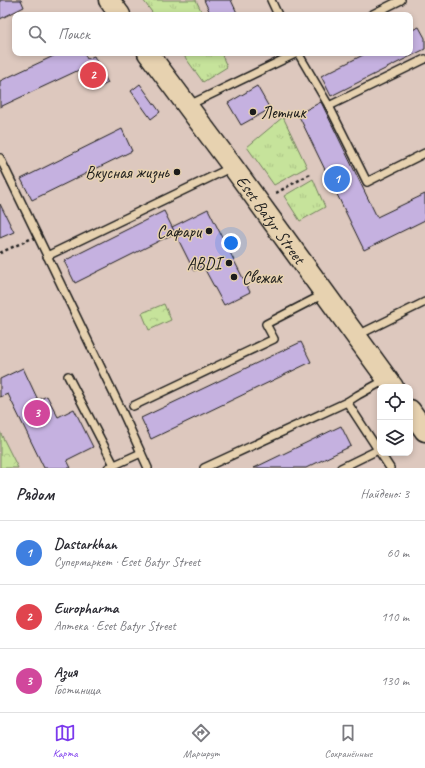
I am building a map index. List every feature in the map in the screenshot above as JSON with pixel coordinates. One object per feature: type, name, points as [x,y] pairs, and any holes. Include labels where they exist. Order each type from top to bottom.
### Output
[{"type":"street","points":[[109,0],[118,12]]},
{"type":"street","name":"Eset Batyr Street","points":[[150,56],[390,383]]},
{"type":"street","points":[[413,414],[425,431]]},
{"type":"lane","points":[[271,0],[277,12]]},
{"type":"lane","points":[[378,12],[401,0]]},
{"type":"lane","points":[[187,106],[291,56]]},
{"type":"lane","points":[[299,56],[329,106],[367,182],[425,154]]},
{"type":"lane","points":[[329,106],[425,60]]},
{"type":"lane","points":[[0,158],[148,468]]},
{"type":"lane","points":[[47,256],[233,167]]},
{"type":"lane","points":[[133,406],[274,339],[266,324],[325,294]]},
{"type":"lane","points":[[356,336],[425,302]]},
{"type":"lane","points":[[68,376],[111,467],[141,453]]},
{"type":"lane","points":[[204,468],[347,402],[358,395],[390,383]]},
{"type":"lane","points":[[347,402],[377,448]]},
{"type":"lane","points":[[342,468],[377,450]]},
{"type":"lane","points":[[382,456],[390,468]]},
{"type":"path","points":[[276,193],[312,173]]},
{"type":"path","points":[[0,253],[37,236]]},
{"type":"green space","points":[[143,0],[196,0],[202,12],[152,12]]},
{"type":"green space","points":[[184,56],[222,56],[227,67],[203,82]]},
{"type":"green space","points":[[283,117],[307,167],[274,185],[247,147]]},
{"type":"green space","points":[[313,179],[325,207],[300,221],[284,196]]},
{"type":"green space","points":[[164,304],[171,320],[149,330],[142,313]]},
{"type":"green space","points":[[0,432],[18,468],[0,468]]},
{"type":"building","points":[[0,0],[21,0],[24,7],[0,19]]},
{"type":"building","points":[[204,0],[231,0],[237,12],[210,12]]},
{"type":"building","points":[[419,27],[425,38],[425,49],[413,55],[413,30]]},
{"type":"building","points":[[54,56],[86,56],[87,59],[94,56],[108,83],[92,91],[81,69],[0,107],[0,81]]},
{"type":"building","points":[[361,56],[411,56],[331,96],[321,76]]},
{"type":"building","points":[[140,84],[160,112],[151,119],[131,91]]},
{"type":"building","points":[[257,86],[270,109],[241,125],[228,103]]},
{"type":"building","points":[[321,102],[377,217],[425,194],[425,220],[364,250],[298,114]]},
{"type":"building","points":[[122,129],[132,151],[32,200],[21,179]]},
{"type":"building","points":[[0,204],[14,232],[0,238]]},
{"type":"building","points":[[208,209],[250,292],[224,305],[203,266],[194,271],[172,227]]},
{"type":"building","points":[[164,211],[175,233],[75,283],[64,261]]},
{"type":"building","points":[[301,342],[311,362],[151,439],[141,418]]},
{"type":"building","points":[[23,368],[38,400],[47,396],[58,417],[74,409],[93,447],[67,460],[71,468],[44,468],[8,394],[0,397],[0,379]]},
{"type":"building","points":[[341,426],[351,446],[306,468],[254,468]]},
{"type":"place","name":"Europharma","points":[[93,75]]},
{"type":"place","name":"Летник","points":[[253,112]]},
{"type":"place","name":"Вкусная жизнь","points":[[177,172]]},
{"type":"place","name":"Dastarkhan","points":[[337,179]]},
{"type":"place","name":"Сафари","points":[[209,231]]},
{"type":"place","name":"ABDI","points":[[229,263]]},
{"type":"place","name":"Свежак","points":[[234,277]]},
{"type":"place","name":"Азия","points":[[37,413]]}]
